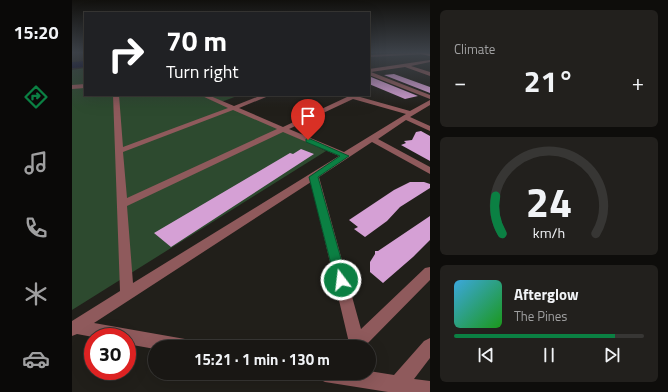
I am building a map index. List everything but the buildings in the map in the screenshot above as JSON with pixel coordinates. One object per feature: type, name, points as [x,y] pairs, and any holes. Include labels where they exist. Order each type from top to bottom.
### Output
[{"type":"street","points":[[420,70],[430,74]]},
{"type":"street","points":[[370,72],[430,97]]},
{"type":"street","points":[[72,88],[84,86]]},
{"type":"street","points":[[116,96],[127,295]]},
{"type":"street","points":[[205,96],[346,156]]},
{"type":"street","points":[[119,152],[265,96]]},
{"type":"street","points":[[122,204],[284,130],[349,96],[409,116],[430,129]]},
{"type":"street","points":[[74,328],[430,102]]},
{"type":"street","points":[[372,139],[430,171]]},
{"type":"street","points":[[314,177],[357,340]]},
{"type":"street","points":[[363,340],[430,272]]},
{"type":"street","points":[[74,328],[148,341]]},
{"type":"street","points":[[398,384],[430,346]]},
{"type":"street","points":[[376,380],[430,390]]},
{"type":"green space","points":[[72,70],[84,70],[84,96],[237,96],[221,102],[326,151],[72,310]]},
{"type":"route","points":[[308,140],[346,156],[314,177],[341,280]]}]
